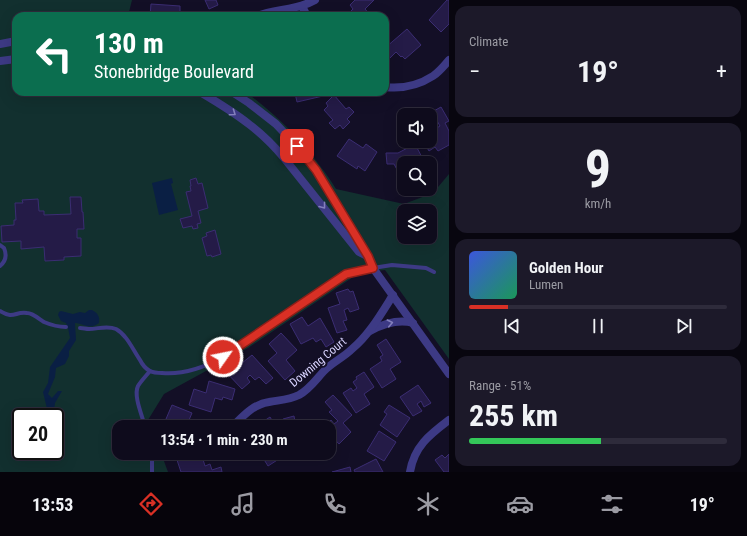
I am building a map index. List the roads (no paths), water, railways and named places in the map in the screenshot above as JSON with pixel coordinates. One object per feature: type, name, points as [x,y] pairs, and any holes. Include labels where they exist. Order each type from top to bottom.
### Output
[{"type":"street","points":[[270,12],[302,6],[315,0]]},
{"type":"street","points":[[302,6],[305,12]]},
{"type":"street","points":[[0,44],[12,42]]},
{"type":"street","points":[[0,61],[12,60]]},
{"type":"street","points":[[389,87],[402,88],[423,82],[434,75],[449,60]]},
{"type":"street","points":[[208,96],[250,125],[273,146],[359,252],[368,256]]},
{"type":"street","points":[[238,96],[276,124],[295,144],[316,170],[368,256],[373,268],[449,374]]},
{"type":"street","name":"Downing Court","points":[[241,420],[244,415],[262,403],[291,398],[310,387],[326,369],[353,349],[369,331],[393,295]]},
{"type":"street","name":"Downing Court","points":[[369,331],[387,323],[398,321],[413,323]]},
{"type":"street","points":[[410,472],[411,463],[416,452],[434,431],[449,420]]},
{"type":"lane","points":[[0,245],[4,248],[6,258],[0,266]]},
{"type":"lane","points":[[80,328],[88,329],[108,327],[121,332],[142,364],[150,371],[166,373],[194,370],[223,357],[307,302],[346,274],[392,265],[426,268],[434,272]]},
{"type":"lane","points":[[0,311],[7,316],[28,313],[53,326],[66,327]]},
{"type":"lane","points":[[143,420],[136,392],[138,386],[150,371]]},
{"type":"lane","points":[[152,460],[152,472]]},
{"type":"water","points":[[172,178],[173,183],[171,184],[178,210],[159,215],[152,183]]},
{"type":"water","points":[[89,310],[96,312],[99,317],[99,323],[90,326],[75,323],[76,340],[69,351],[69,356],[65,364],[56,368],[55,377],[48,394],[52,398],[58,391],[62,391],[55,403],[54,408],[47,408],[43,392],[48,383],[50,367],[70,338],[66,323],[61,321],[58,315],[59,312],[61,311],[73,314],[80,312],[85,313]]}]
